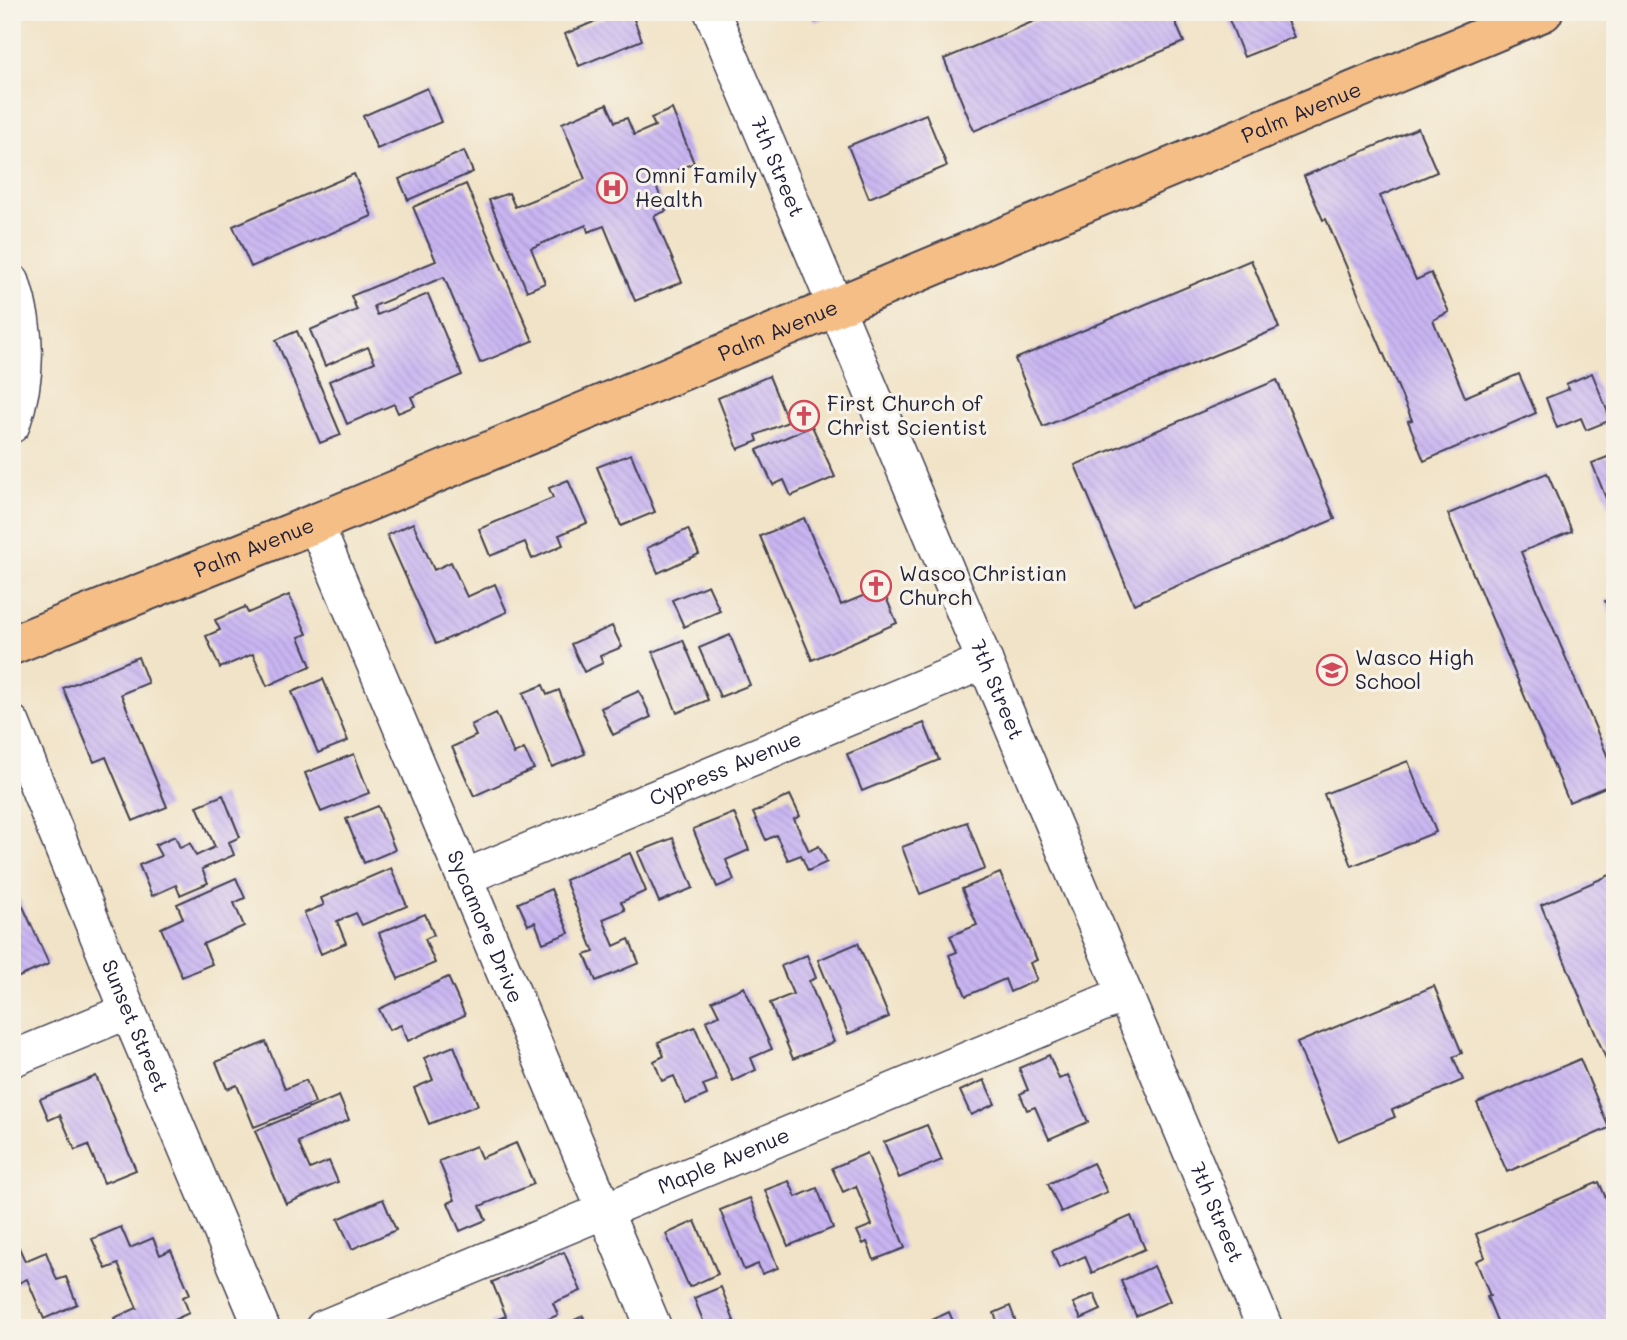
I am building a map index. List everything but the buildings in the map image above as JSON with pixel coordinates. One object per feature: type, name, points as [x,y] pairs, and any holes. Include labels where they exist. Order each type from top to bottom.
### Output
[{"type":"main road","name":"Palm Avenue","points":[[12,645],[316,523],[1543,12]]},
{"type":"street","name":"7th Street","points":[[712,12],[1265,1327]]},
{"type":"street","points":[[12,282],[21,312],[26,351],[23,387],[12,425]]},
{"type":"street","name":"Sycamore Drive","points":[[316,523],[654,1328]]},
{"type":"street","name":"Cypress Avenue","points":[[465,877],[985,661]]},
{"type":"street","name":"Sunset Street","points":[[12,723],[128,1011],[262,1328]]},
{"type":"street","name":"Maple Avenue","points":[[323,1328],[1125,994]]},
{"type":"street","points":[[12,1059],[128,1011]]},
{"type":"place","name":"Omni Family Health","points":[[612,188]]},
{"type":"place","name":"First Church of Christ Scientist","points":[[804,416]]},
{"type":"place","name":"Wasco Christian Church","points":[[876,586]]},
{"type":"place","name":"Wasco High School","points":[[1332,670]]}]
